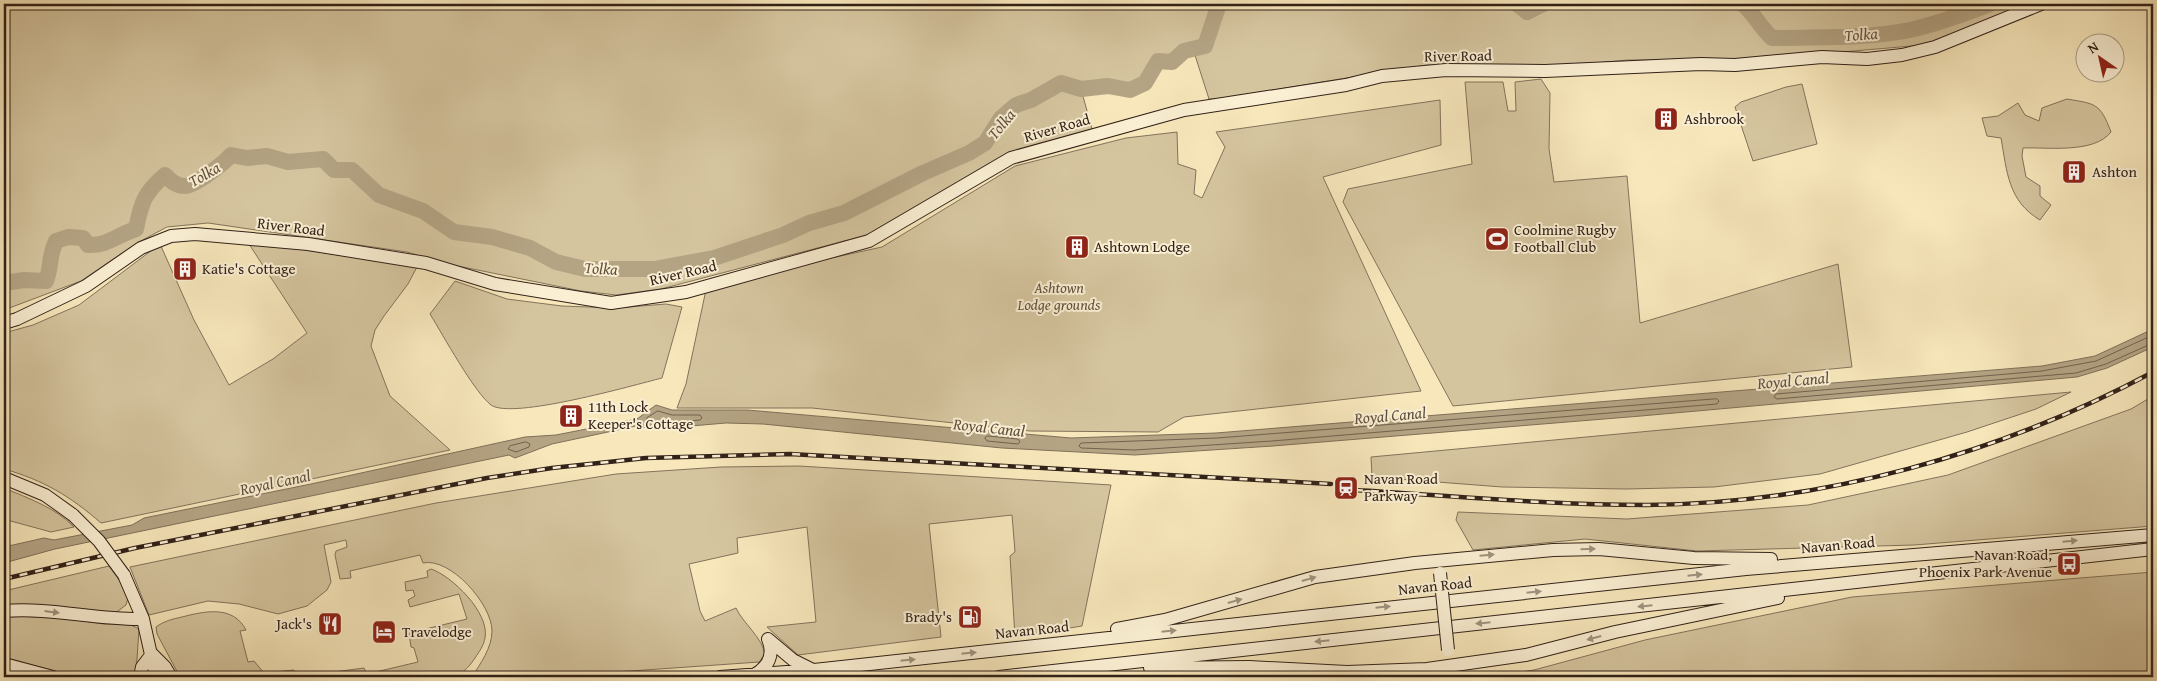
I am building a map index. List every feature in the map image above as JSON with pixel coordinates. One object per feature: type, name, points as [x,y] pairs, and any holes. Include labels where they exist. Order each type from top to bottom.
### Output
[{"type":"main road","name":"River Road","points":[[4,323],[17,320],[86,286],[141,248],[171,236],[195,234],[308,244],[426,264],[495,284],[611,303],[686,292],[869,241],[1011,158],[1184,110],[1346,85],[1382,76],[1446,70],[1546,71],[1691,64],[1735,65],[1822,57],[1867,58],[1902,55],[1935,47],[2042,4]]},
{"type":"main road","points":[[4,478],[45,495],[73,515],[99,542],[124,575],[133,595],[143,619],[156,677]]},
{"type":"main road","name":"Navan Road","points":[[720,677],[814,670],[1746,569],[2153,535]]},
{"type":"main road","points":[[1034,646],[1165,620],[1315,577],[1439,566],[1553,550],[1599,549],[1694,558],[1755,560],[1934,552]]},
{"type":"main road","points":[[1014,676],[2153,550]]},
{"type":"main road","points":[[1439,566],[1450,666]]},
{"type":"main road","points":[[999,677],[1200,666],[1347,672],[1450,666],[1526,655],[1714,611],[1906,577]]},
{"type":"main road","points":[[118,619],[128,610],[133,595]]},
{"type":"main road","points":[[4,611],[33,610],[118,619],[143,619]]},
{"type":"main road","points":[[754,675],[766,666],[771,657],[771,645],[768,639],[793,660],[814,670]]},
{"type":"main road","points":[[140,677],[142,667],[152,654]]},
{"type":"main road","points":[[152,654],[165,667],[171,677]]},
{"type":"main road","points":[[4,664],[53,677]]},
{"type":"green space","points":[[4,4],[2033,4],[1935,44],[1749,60],[1628,60],[1543,68],[1427,65],[1217,99],[1209,99],[1193,49],[1184,51],[1172,62],[1159,62],[1145,83],[1130,90],[1108,86],[1081,89],[1092,129],[1010,154],[867,235],[661,289],[616,295],[581,291],[448,264],[407,252],[208,223],[167,227],[137,243],[81,281],[4,310]]},
{"type":"green space","name":"Coolmine Rugby Football Club","points":[[1541,79],[1550,93],[1549,149],[1554,182],[1627,176],[1640,323],[1838,264],[1852,367],[1453,406],[1343,202],[1348,189],[1472,164],[1465,82],[1503,82],[1508,111],[1516,111],[1515,82]]},
{"type":"green space","points":[[1802,84],[1817,144],[1753,161],[1735,107],[1741,102],[1786,87]]},
{"type":"green space","points":[[2067,99],[2096,106],[2104,115],[2111,132],[2093,144],[2082,146],[2070,148],[2023,148],[2022,156],[2026,177],[2040,186],[2040,196],[2051,205],[2040,220],[2021,204],[2015,195],[2008,174],[2001,138],[1987,136],[1982,118],[1998,116],[2018,103],[2025,115],[2039,121],[2042,108]]},
{"type":"green space","name":"Ashtown Lodge grounds","points":[[1440,100],[1441,145],[1323,177],[1421,391],[1184,417],[1158,432],[1030,431],[812,408],[677,408],[686,384],[707,285],[882,247],[1015,166],[1126,138],[1177,132],[1178,164],[1196,170],[1194,194],[1202,198],[1225,147],[1216,132]]},
{"type":"green space","points":[[247,241],[417,267],[408,284],[375,330],[371,346],[390,396],[450,450],[101,523],[56,490],[31,478],[4,469],[4,333],[33,325],[79,305],[160,244],[194,320],[229,385],[273,359],[307,333]]},
{"type":"green space","points":[[455,281],[507,299],[562,306],[616,308],[666,304],[682,307],[662,378],[601,394],[547,405],[503,408],[491,405],[476,388],[430,314]]},
{"type":"green space","points":[[2071,392],[2036,409],[1967,432],[1820,474],[1714,487],[1626,489],[1502,487],[1372,477],[1371,457]]},
{"type":"green space","points":[[2153,396],[2153,526],[1914,545],[1697,551],[1585,539],[1473,550],[1456,520],[1458,512],[1627,519],[1808,505],[1948,475],[2131,409]]},
{"type":"green space","points":[[799,466],[1111,485],[1082,626],[1015,637],[1010,556],[1015,552],[1012,515],[929,524],[941,637],[798,655],[767,627],[816,622],[807,527],[737,538],[738,553],[689,564],[700,611],[705,621],[736,608],[757,636],[763,649],[765,655],[759,662],[545,677],[472,677],[490,644],[492,631],[485,608],[468,585],[457,575],[445,567],[434,563],[423,563],[420,555],[350,571],[351,578],[340,579],[335,555],[336,551],[347,547],[346,540],[324,545],[331,582],[327,590],[307,606],[278,614],[239,604],[208,601],[149,615],[130,567],[436,503],[616,474],[721,467]]},
{"type":"green space","points":[[4,488],[59,514],[74,527],[51,532],[7,520],[4,514]]},
{"type":"green space","points":[[109,566],[123,585],[128,598],[126,605],[114,614],[4,607],[4,591]]},
{"type":"green space","points":[[431,569],[440,573],[459,587],[476,607],[485,628],[485,638],[478,653],[466,669],[454,676],[296,677],[364,668],[367,674],[418,662],[414,648],[411,647],[409,633],[467,619],[459,594],[410,607],[408,600],[415,596],[413,590],[406,591],[405,582],[428,577],[427,571]]},
{"type":"green space","points":[[2153,572],[2153,677],[1489,677],[1534,670],[1645,640],[1852,597]]},
{"type":"green space","points":[[200,613],[226,613],[240,622],[246,630],[240,631],[248,662],[254,661],[264,673],[294,670],[296,677],[180,677],[157,634],[156,627],[169,620]]},
{"type":"green space","points":[[4,617],[63,618],[104,624],[129,624],[139,629],[136,674],[130,677],[76,677],[4,657]]},
{"type":"water","name":"Royal Canal","points":[[2153,329],[2153,347],[2107,368],[2077,377],[1641,416],[1273,446],[1135,455],[1002,448],[763,424],[726,423],[656,429],[636,426],[552,444],[515,458],[509,455],[55,549],[4,563],[4,547],[44,538],[54,540],[132,525],[144,518],[525,437],[556,435],[637,419],[656,405],[672,410],[747,410],[1071,438],[1216,433],[2042,366],[2095,356]]},
{"type":"waterway","name":"Tolka","points":[[4,283],[24,280],[46,281],[56,241],[68,237],[83,238],[88,245],[95,245],[107,242],[136,229],[144,199],[152,187],[165,175],[176,184],[182,186],[190,185],[209,174],[231,155],[247,158],[267,156],[288,162],[323,159],[334,170],[352,170],[379,195],[423,211],[454,232],[492,237],[530,248],[556,262],[585,269],[654,269],[714,258],[783,235],[809,223],[844,213],[923,173],[969,153],[985,143],[1001,118],[1016,105],[1031,100],[1061,83],[1081,89],[1108,86],[1130,90],[1145,83],[1158,61],[1172,62],[1184,51],[1205,46],[1219,4]]},
{"type":"waterway","name":"Tolka","points":[[1517,4],[1527,12],[1543,4]]},
{"type":"waterway","name":"Tolka","points":[[1743,4],[1772,38],[1841,37],[1893,33],[1930,25],[1990,4]]},
{"type":"railway","points":[[1355,490],[1611,505],[1712,502],[1778,495],[1843,484],[1908,469],[1972,450],[2034,427],[2094,401],[2153,372]]},
{"type":"railway","points":[[4,579],[135,548],[487,478],[552,468],[646,458],[790,454],[1331,484]]},
{"type":"place","name":"Ashbrook","points":[[1666,119]]},
{"type":"place","name":"Ashton","points":[[2074,172]]},
{"type":"place","name":"Coolmine Rugby Football Club","points":[[1497,239]]},
{"type":"place","name":"Ashtown Lodge","points":[[1077,247]]},
{"type":"place","name":"Katie's Cottage","points":[[185,269]]},
{"type":"place","name":"11th Lock Keeper's Cottage","points":[[571,416]]},
{"type":"place","name":"Navan Road Parkway","points":[[1346,488]]},
{"type":"place","name":"Navan Road, Phoenix Park Avenue","points":[[2069,564]]},
{"type":"place","name":"Brady's","points":[[970,617]]},
{"type":"place","name":"Jack's","points":[[330,624]]},
{"type":"place","name":"Travelodge","points":[[384,632]]}]
